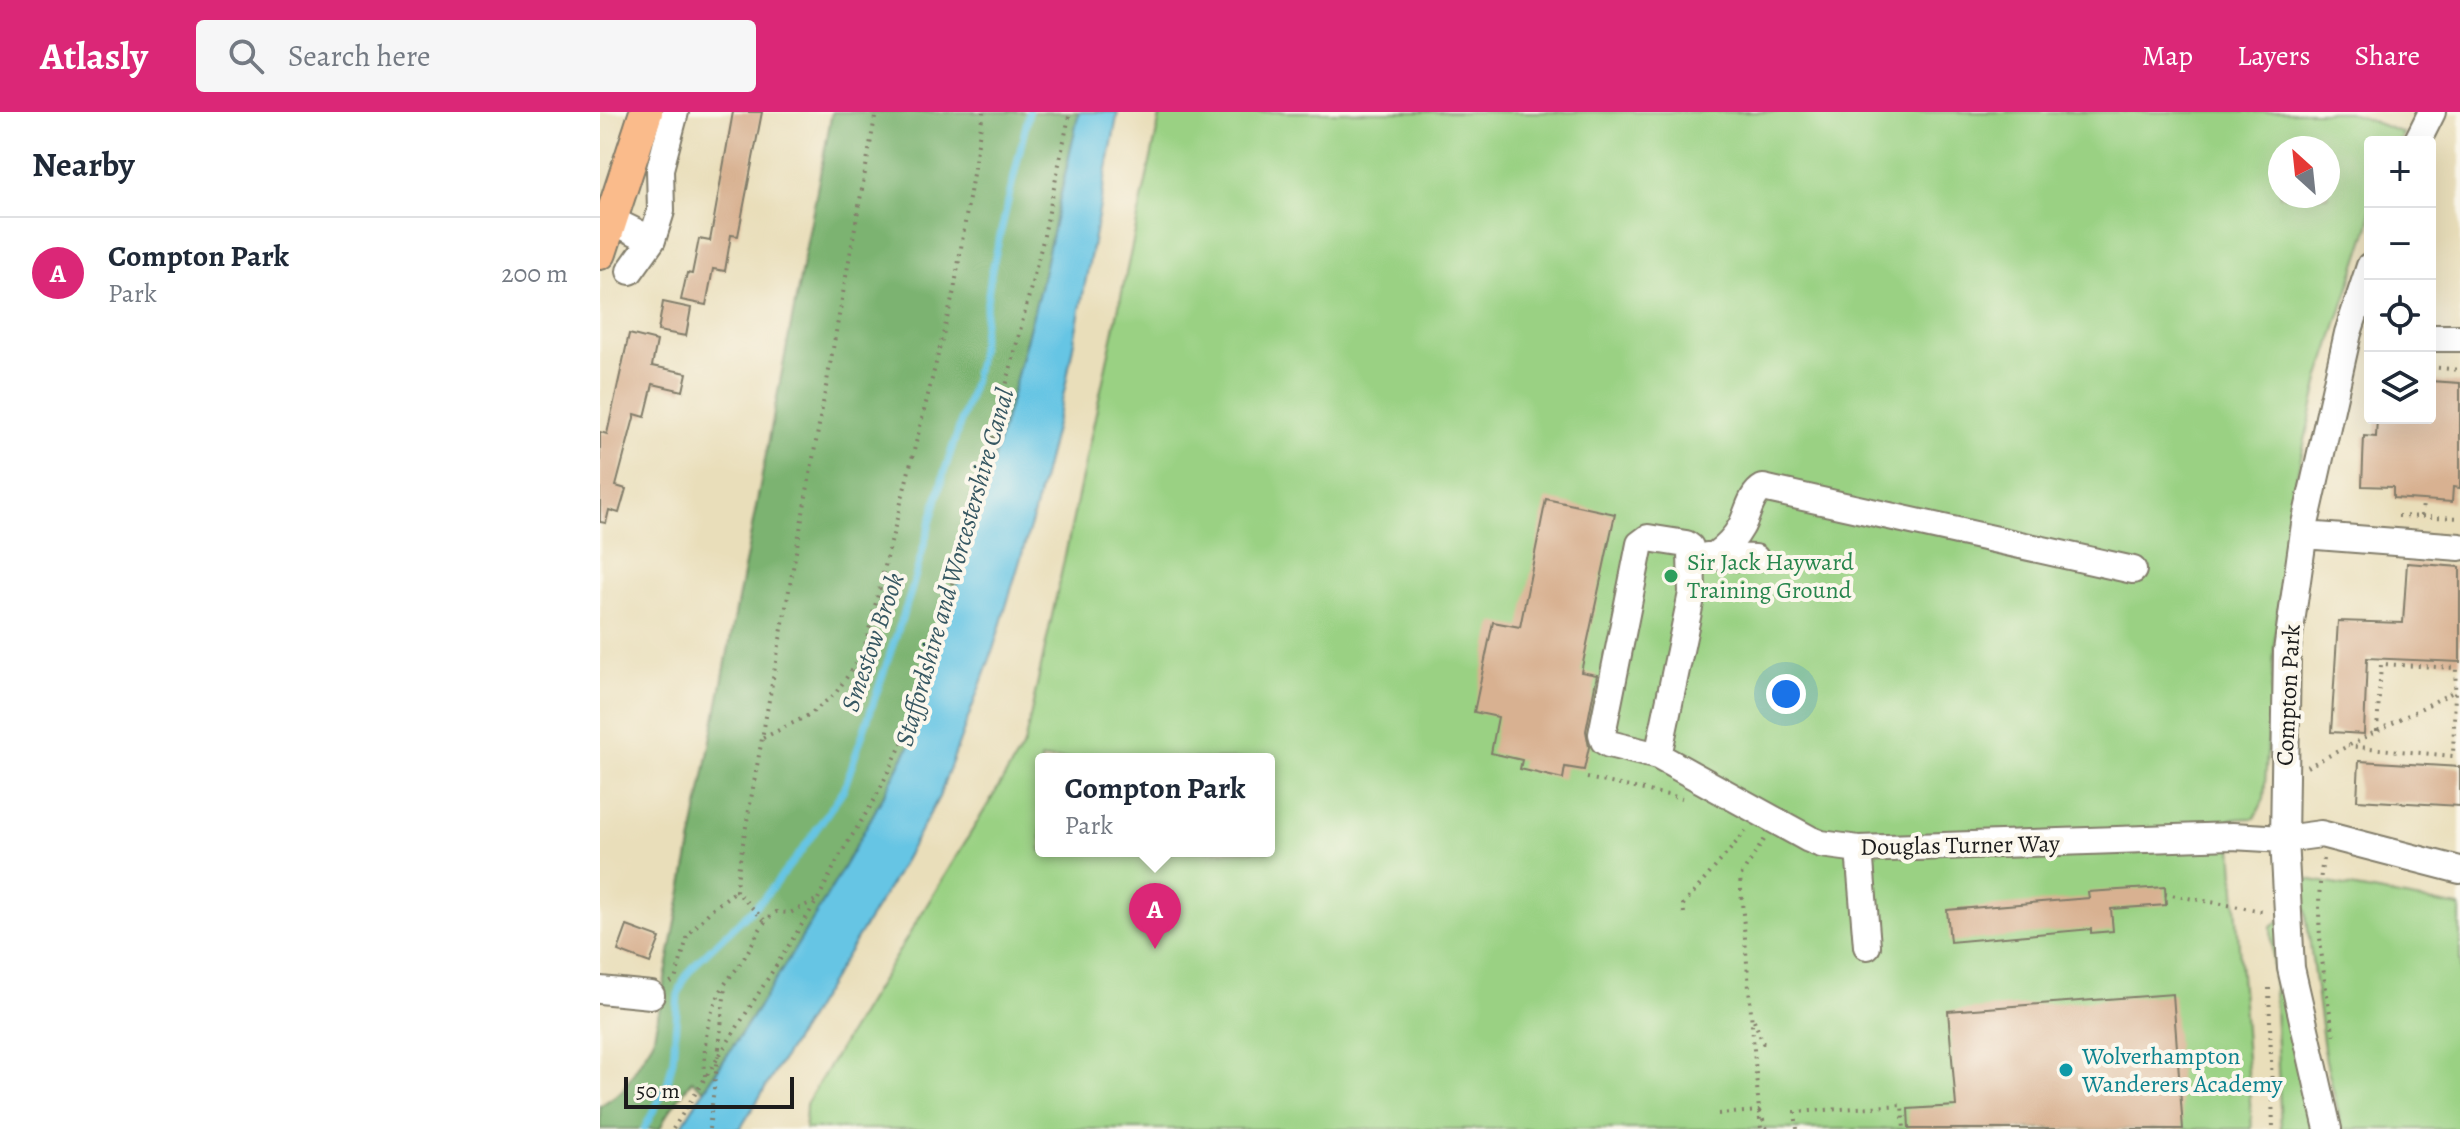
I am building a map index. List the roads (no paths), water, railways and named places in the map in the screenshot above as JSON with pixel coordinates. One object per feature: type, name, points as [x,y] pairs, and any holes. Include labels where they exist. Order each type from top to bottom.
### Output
[{"type":"main road","points":[[600,253],[646,112]]},
{"type":"street","points":[[630,271],[652,240],[661,211],[660,169],[675,112]]},
{"type":"street","points":[[2420,136],[2432,112]]},
{"type":"street","points":[[611,220],[652,240]]},
{"type":"street","name":"Compton Park","points":[[2328,1129],[2291,968],[2284,839],[2287,651],[2304,535],[2361,324],[2368,280]]},
{"type":"street","points":[[2436,338],[2460,338]]},
{"type":"street","points":[[1702,556],[1729,545],[1740,530],[1754,497],[1763,488],[1847,496],[2133,570]]},
{"type":"street","points":[[2304,535],[2460,547]]},
{"type":"street","name":"Douglas Turner Way","points":[[1702,556],[1686,544],[1648,538],[1640,544],[1602,734],[1604,741],[1658,756],[1821,844],[1859,849],[2232,836],[2284,839],[2321,834],[2460,870]]},
{"type":"street","points":[[1702,556],[1755,558]]},
{"type":"street","points":[[1658,756],[1702,556]]},
{"type":"street","points":[[1859,849],[1867,946]]},
{"type":"street","points":[[600,990],[651,995]]},
{"type":"water","points":[[1079,112],[1118,112],[1065,388],[1032,521],[991,656],[939,797],[896,875],[740,1129],[680,1129],[809,926],[910,745],[1009,406],[1040,288]]},
{"type":"waterway","name":"Smestow Brook","points":[[644,1129],[667,1085],[673,1060],[678,995],[685,977],[764,898],[844,789],[911,592],[944,473],[972,388],[991,274],[1029,112]]},
{"type":"place","name":"Sir Jack Hayward Training Ground","points":[[1671,576]]},
{"type":"place","name":"Compton Park","points":[[1155,949]]},
{"type":"place","name":"Wolverhampton Wanderers Academy","points":[[2066,1070]]},
{"type":"water label","name":"Staffordshire and Worcestershire Canal","points":[[954,567]]}]
